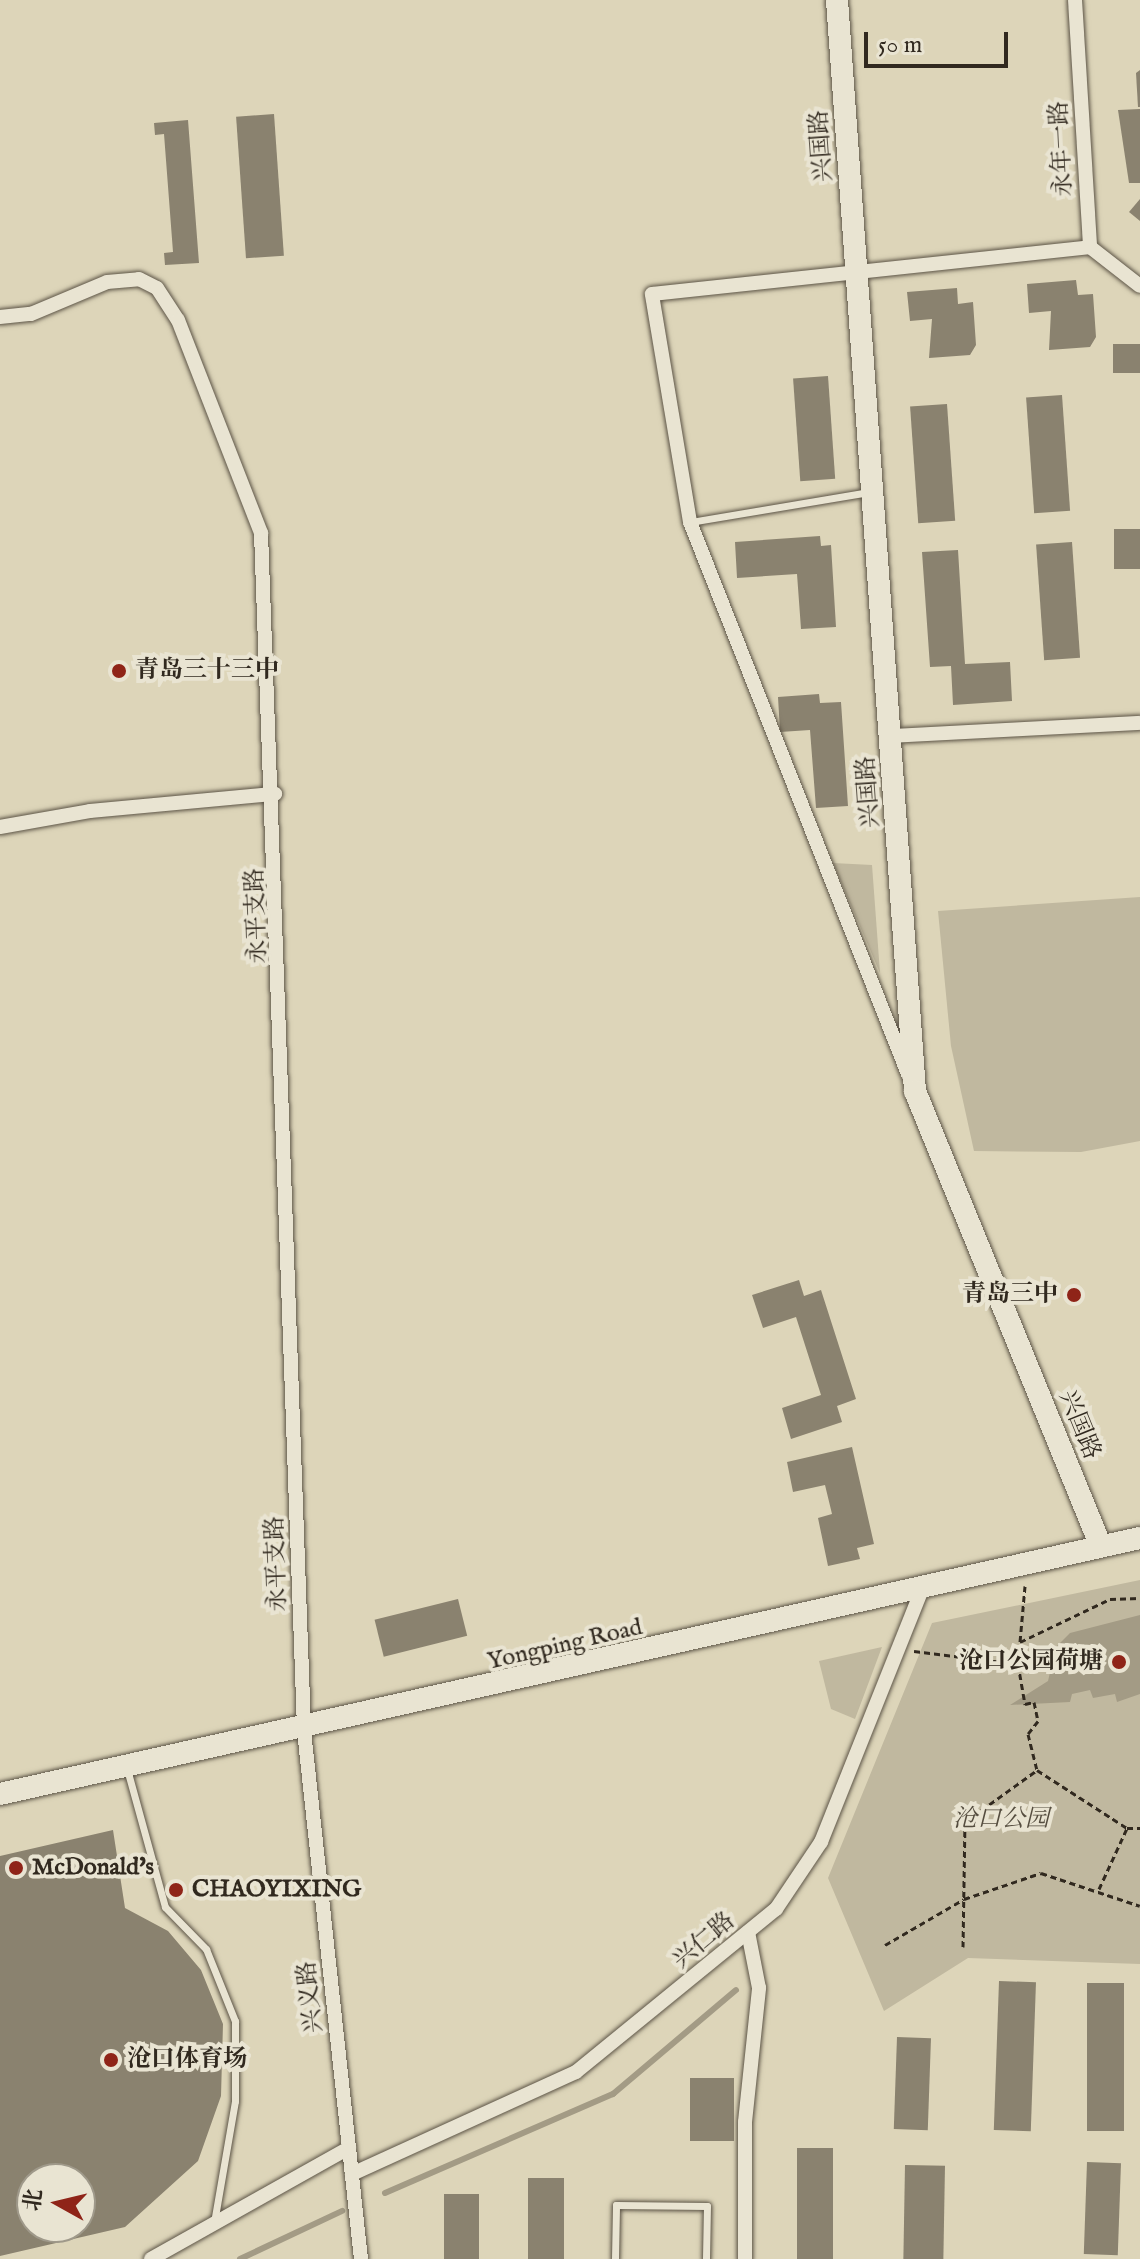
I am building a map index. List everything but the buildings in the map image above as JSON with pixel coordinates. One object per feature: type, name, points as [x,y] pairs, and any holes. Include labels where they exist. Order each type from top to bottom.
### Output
[{"type":"street","name":"兴国路","points":[[837,0],[875,491],[915,1091],[1101,1546]]},
{"type":"street","name":"永年一路","points":[[1075,0],[1090,247]]},
{"type":"street","points":[[915,1091],[690,522],[652,294],[1090,247],[1140,286]]},
{"type":"street","name":"永平支路","points":[[0,317],[139,279],[157,288],[178,320],[261,533],[275,794],[304,1731]]},
{"type":"street","points":[[891,736],[1140,723]]},
{"type":"street","points":[[0,827],[90,811],[275,794]]},
{"type":"street","name":"Yongping Road","points":[[0,1794],[304,1731],[1140,1538]]},
{"type":"street","name":"兴仁路","points":[[352,2174],[576,2072],[748,1932],[809,1864],[922,1589]]},
{"type":"street","name":"兴义路","points":[[304,1731],[361,2259]]},
{"type":"street","points":[[745,2259],[745,2122],[759,1988],[748,1932]]},
{"type":"street","points":[[151,2259],[349,2148]]},
{"type":"lane","points":[[690,522],[875,491]]},
{"type":"lane","points":[[127,1769],[165,1907],[206,1949],[235,2021],[235,2101],[213,2225]]},
{"type":"lane","points":[[615,2259],[616,2205],[707,2206],[706,2259]]},
{"type":"path","points":[[1026,1563],[1018,1664],[1023,1690],[1038,1721],[1028,1734],[1037,1770],[1127,1828],[1140,1828]]},
{"type":"path","points":[[1020,1642],[1110,1599],[1140,1598]]},
{"type":"path","points":[[899,1649],[1018,1664]]},
{"type":"path","points":[[963,1947],[965,1822],[1037,1770]]},
{"type":"path","points":[[1098,1891],[1127,1828]]},
{"type":"path","points":[[885,1945],[964,1899],[1041,1873],[1140,1906]]},
{"type":"green space","points":[[833,863],[872,865],[880,973]]},
{"type":"green space","points":[[1140,897],[1140,1141],[1081,1152],[974,1151],[951,1046],[938,911]]},
{"type":"green space","name":"沧口公园","points":[[1140,1580],[1140,1964],[968,1958],[884,2011],[828,1878],[932,1623]]},
{"type":"green space","points":[[882,1647],[855,1719],[831,1709],[819,1661]]},
{"type":"shaded area","points":[[1140,1615],[1140,1694],[1117,1702],[1115,1694],[1093,1698],[1090,1690],[1072,1694],[1070,1702],[1010,1705],[1048,1681],[1056,1647],[1070,1633]]},
{"type":"waterway","points":[[385,2193],[613,2094],[736,1990]]},
{"type":"waterway","points":[[240,2259],[342,2211]]},
{"type":"place","name":"青岛三十三中","points":[[119,671]]},
{"type":"place","name":"青岛三中","points":[[1074,1295]]},
{"type":"place","name":"沧口公园荷塘","points":[[1119,1662]]},
{"type":"place","name":"McDonald's","points":[[16,1868]]},
{"type":"place","name":"CHAOYIXING","points":[[176,1890]]},
{"type":"place","name":"沧口体育场","points":[[111,2060]]}]
